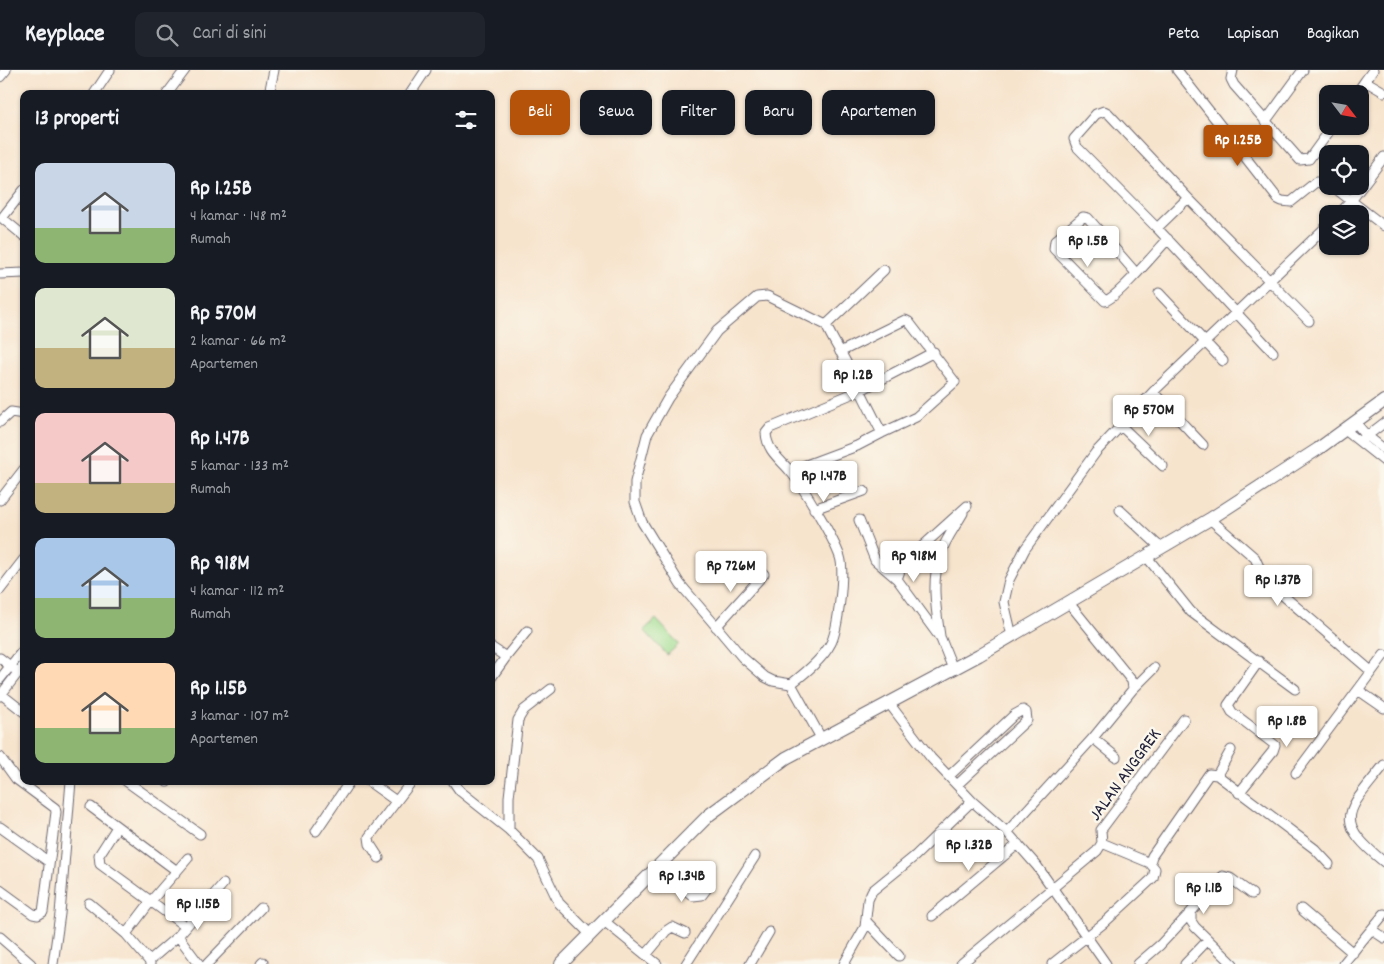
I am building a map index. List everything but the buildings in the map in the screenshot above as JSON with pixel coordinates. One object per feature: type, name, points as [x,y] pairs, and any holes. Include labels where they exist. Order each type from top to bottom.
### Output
[{"type":"street","points":[[0,77],[6,70]]},
{"type":"street","points":[[97,90],[110,70]]},
{"type":"street","points":[[170,90],[185,70]]},
{"type":"street","points":[[270,90],[274,70]]},
{"type":"street","points":[[413,90],[426,70]]},
{"type":"street","points":[[1177,70],[1278,199],[1291,202],[1316,182],[1319,182]]},
{"type":"street","points":[[1233,70],[1231,79],[1234,85],[1294,155],[1304,161],[1309,159],[1326,135]]},
{"type":"street","points":[[1266,122],[1303,70]]},
{"type":"street","points":[[1363,85],[1373,70]]},
{"type":"street","points":[[1366,81],[1384,92]]},
{"type":"street","points":[[1273,352],[1168,239],[1074,143],[1074,139],[1096,114],[1104,111],[1108,113],[1188,198],[1309,321]]},
{"type":"street","points":[[1347,205],[1384,157]]},
{"type":"street","points":[[20,195],[1,218],[20,233]]},
{"type":"street","points":[[1343,195],[1384,226]]},
{"type":"street","points":[[1157,228],[1188,198]]},
{"type":"street","points":[[1136,273],[1088,218],[1083,217],[1055,241],[1054,249],[1105,301],[1108,301],[1136,273],[1168,239]]},
{"type":"street","points":[[1012,636],[1004,602],[1009,580],[1016,564],[1096,452],[1153,392],[1319,234]]},
{"type":"street","points":[[826,325],[884,270]]},
{"type":"street","points":[[0,274],[20,273]]},
{"type":"street","points":[[1159,293],[1223,361]]},
{"type":"street","points":[[791,684],[773,681],[761,674],[716,627],[680,584],[642,522],[635,502],[636,482],[647,435],[668,398],[718,330],[757,297],[767,296],[826,325],[882,433]]},
{"type":"street","points":[[790,471],[857,446],[916,417],[955,382],[912,324],[904,320],[840,352]]},
{"type":"street","points":[[791,684],[826,651],[836,627],[841,576],[840,557],[814,509],[790,471],[772,452],[766,439],[766,433],[770,428],[861,390],[934,352]]},
{"type":"street","points":[[1153,392],[1203,445]]},
{"type":"street","points":[[561,964],[709,815],[786,758],[888,702],[954,669],[1069,603],[1160,546],[1210,518],[1384,402]]},
{"type":"street","points":[[0,410],[20,413]]},
{"type":"street","points":[[0,422],[11,412]]},
{"type":"street","points":[[1360,443],[1366,435],[1384,423]]},
{"type":"street","points":[[1120,426],[1163,466]]},
{"type":"street","points":[[1350,426],[1366,435],[1384,449]]},
{"type":"street","points":[[1350,426],[1360,443],[1384,461]]},
{"type":"street","points":[[0,500],[20,475]]},
{"type":"street","points":[[814,509],[864,491]]},
{"type":"street","points":[[897,579],[906,561],[966,506],[940,554],[935,577],[935,598],[941,639]]},
{"type":"street","points":[[1120,510],[1160,546]]},
{"type":"street","points":[[1210,518],[1255,558],[1265,580],[1372,672]]},
{"type":"street","points":[[859,520],[875,560],[897,579],[941,639],[954,669]]},
{"type":"street","points":[[1146,556],[1191,612],[1295,689]]},
{"type":"street","points":[[0,590],[20,564]]},
{"type":"street","points":[[716,627],[764,574]]},
{"type":"street","points":[[1069,603],[1132,681],[1133,689]]},
{"type":"street","points":[[495,672],[527,631]]},
{"type":"street","points":[[495,649],[506,657]]},
{"type":"street","points":[[1296,773],[1384,655]]},
{"type":"street","points":[[0,658],[17,668]]},
{"type":"street","points":[[1239,793],[1273,751],[1275,745],[1232,712],[1228,706],[1259,661]]},
{"type":"street","points":[[0,679],[17,668]]},
{"type":"street","points":[[17,668],[1,695],[20,709]]},
{"type":"street","points":[[1007,832],[1093,738],[1133,689],[1154,668]]},
{"type":"street","points":[[791,684],[821,738]]},
{"type":"street","points":[[509,830],[509,796],[518,720],[524,710],[551,689]]},
{"type":"street","points":[[1358,690],[1384,708]]},
{"type":"street","points":[[888,702],[915,740],[972,801],[1007,832],[1037,866],[1106,964]]},
{"type":"street","points":[[949,776],[1014,715],[1023,710],[1026,712],[1026,720],[957,785]]},
{"type":"street","name":"JALAN ANGGREK","points":[[961,964],[1097,851],[1102,843],[1101,830],[1184,719]]},
{"type":"street","points":[[1093,738],[1116,757]]},
{"type":"street","points":[[1216,775],[1231,750]]},
{"type":"street","points":[[0,757],[3,770],[20,782]]},
{"type":"street","points":[[964,763],[972,771]]},
{"type":"street","points":[[1384,765],[1354,803],[1350,813],[1354,833],[1384,862]]},
{"type":"street","points":[[1150,862],[1156,848],[1209,774],[1216,775],[1315,849],[1329,864]]},
{"type":"street","points":[[0,890],[31,913],[41,914],[45,910],[55,808],[24,785]]},
{"type":"street","points":[[53,964],[60,914],[72,785]]},
{"type":"street","points":[[132,785],[200,834]]},
{"type":"street","points":[[316,831],[347,785]]},
{"type":"street","points":[[374,785],[396,801]]},
{"type":"street","points":[[379,858],[370,844],[369,837],[409,785]]},
{"type":"street","points":[[456,785],[460,791],[509,830],[538,859],[559,903],[591,934]]},
{"type":"street","points":[[844,964],[867,922],[868,900],[872,891],[915,856],[972,801]]},
{"type":"street","points":[[91,807],[177,871]]},
{"type":"street","points":[[0,827],[49,862]]},
{"type":"street","points":[[117,827],[99,855],[100,864],[186,927]]},
{"type":"street","points":[[1052,964],[1153,878],[1154,869],[1150,862],[1102,843]]},
{"type":"street","points":[[932,916],[1018,844]]},
{"type":"street","points":[[686,964],[755,856]]},
{"type":"street","points":[[126,934],[188,858]]},
{"type":"street","points":[[657,866],[693,896],[702,895],[708,887]]},
{"type":"street","points":[[1138,964],[1160,945],[1223,876],[1230,878],[1252,894]]},
{"type":"street","points":[[89,903],[126,934],[149,963],[178,936],[223,884]]},
{"type":"street","points":[[207,964],[261,908]]},
{"type":"street","points":[[1301,909],[1352,953]]},
{"type":"street","points":[[1191,912],[1191,921],[1234,964]]},
{"type":"street","points":[[1343,964],[1384,914]]},
{"type":"street","points":[[604,921],[657,964]]},
{"type":"street","points":[[867,922],[899,956]]},
{"type":"street","points":[[646,955],[666,931],[672,928],[685,933]]},
{"type":"street","points":[[1372,930],[1384,938]]},
{"type":"street","points":[[750,964],[769,932]]},
{"type":"street","points":[[178,936],[199,964]]},
{"type":"street","points":[[0,937],[31,964]]},
{"type":"street","points":[[1185,964],[1208,940]]},
{"type":"green space","points":[[656,619],[679,644],[667,655],[644,630]]}]
